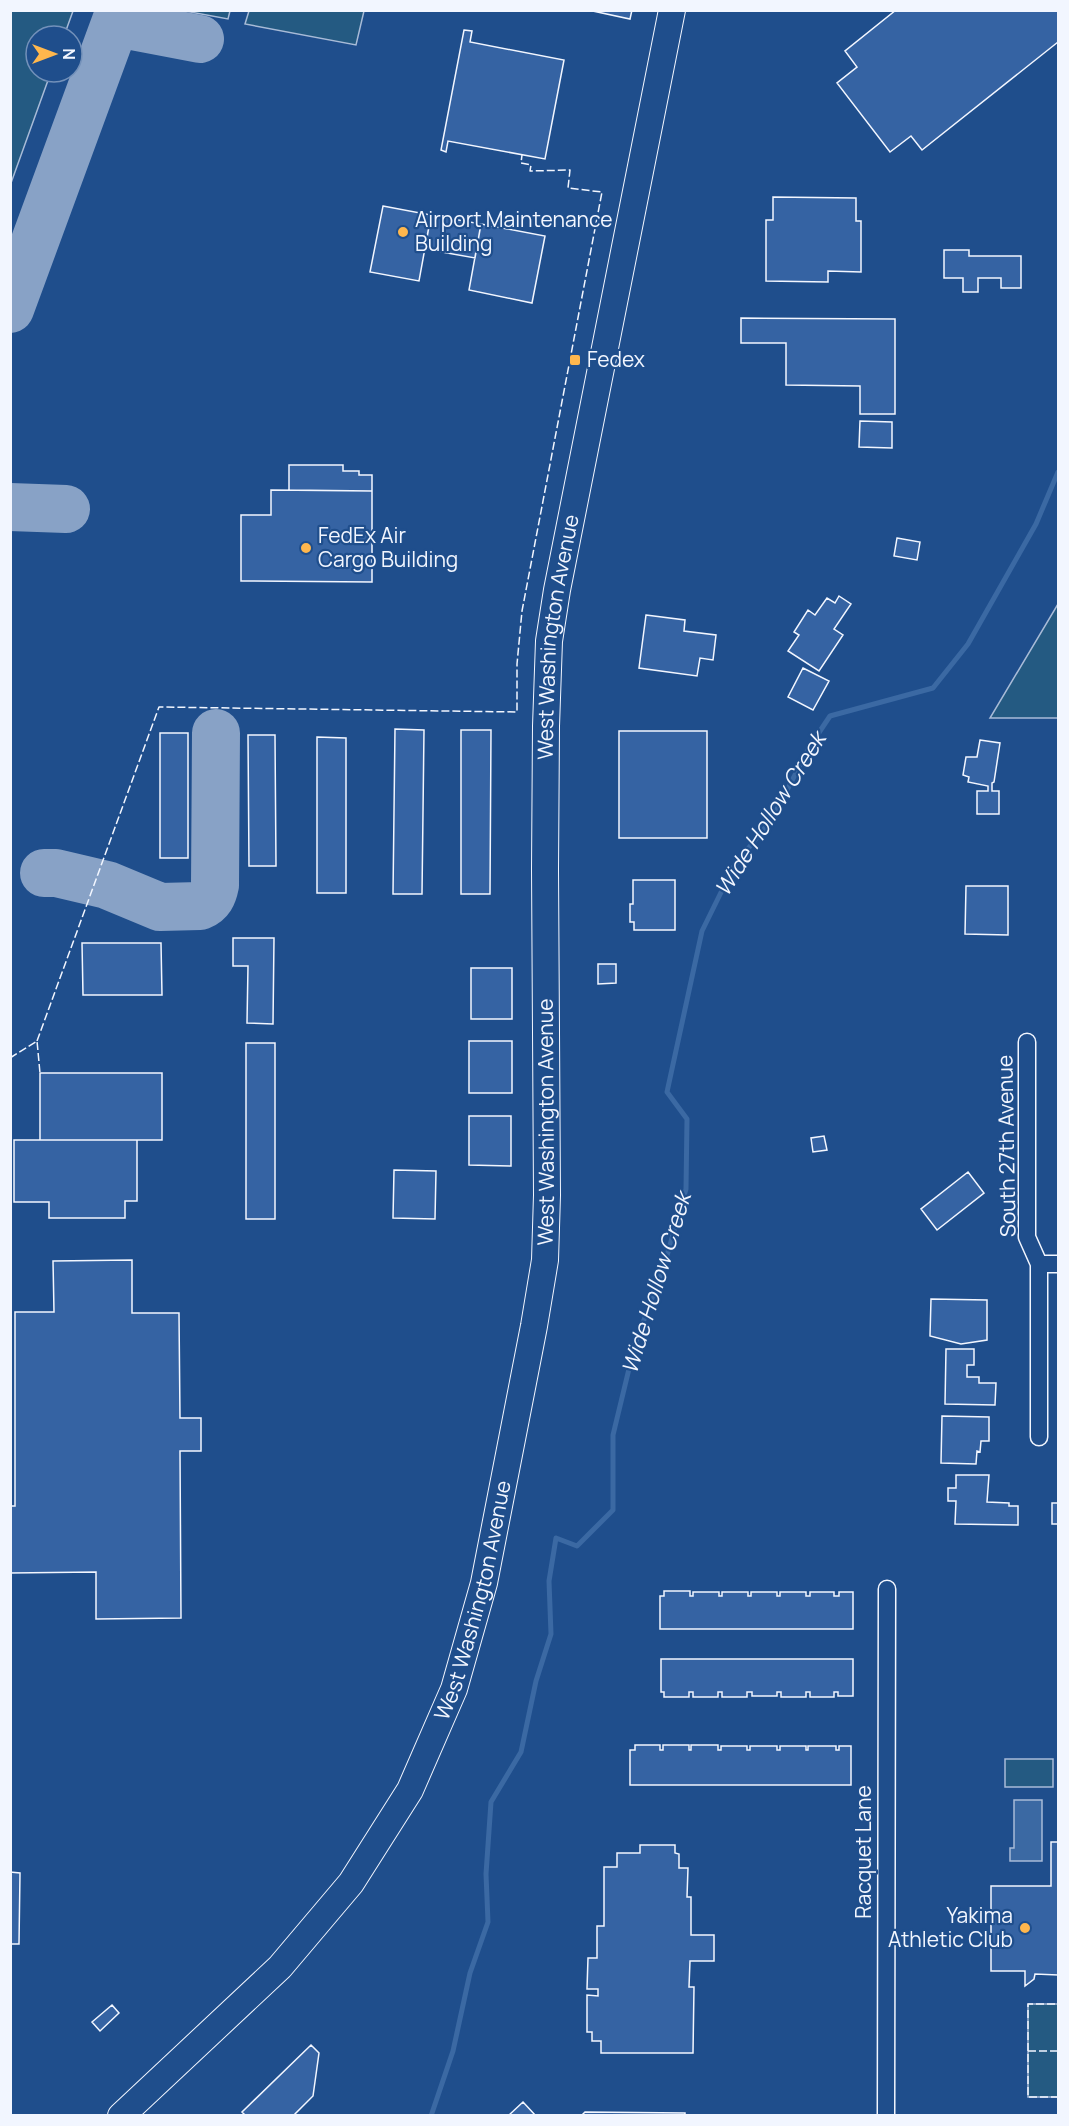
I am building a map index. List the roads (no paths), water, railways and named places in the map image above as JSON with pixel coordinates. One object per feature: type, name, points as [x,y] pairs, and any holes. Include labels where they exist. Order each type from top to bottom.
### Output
[{"type":"main road","name":"West Washington Avenue","points":[[121,2115],[280,1967],[351,1883],[410,1790],[446,1709],[454,1689],[484,1583],[545,1260],[547,1195],[545,868],[549,641],[559,579],[672,10]]},
{"type":"street","name":"South 27th Avenue","points":[[1027,1042],[1027,1237],[1039,1264]]},
{"type":"street","points":[[1040,1437],[1039,1264],[1059,1264]]},
{"type":"street","name":"Racquet Lane","points":[[886,2115],[887,1589]]},
{"type":"waterway","name":"Wide Hollow Creek","points":[[431,2116],[453,2051],[470,1973],[488,1922],[486,1874],[491,1802],[521,1752],[536,1681],[551,1634],[549,1581],[556,1538],[577,1546],[613,1510],[613,1435],[635,1344],[664,1266],[686,1189],[687,1119],[667,1092],[702,931],[734,866],[772,819],[810,746],[830,716],[933,688],[968,644],[1036,524],[1058,472]]},
{"type":"place","name":"Airport Maintenance Building","points":[[403,232]]},
{"type":"place","name":"Fedex","points":[[575,360]]},
{"type":"place","name":"FedEx Air Cargo Building","points":[[306,548]]},
{"type":"place","name":"Yakima Athletic Club","points":[[1025,1928]]}]
